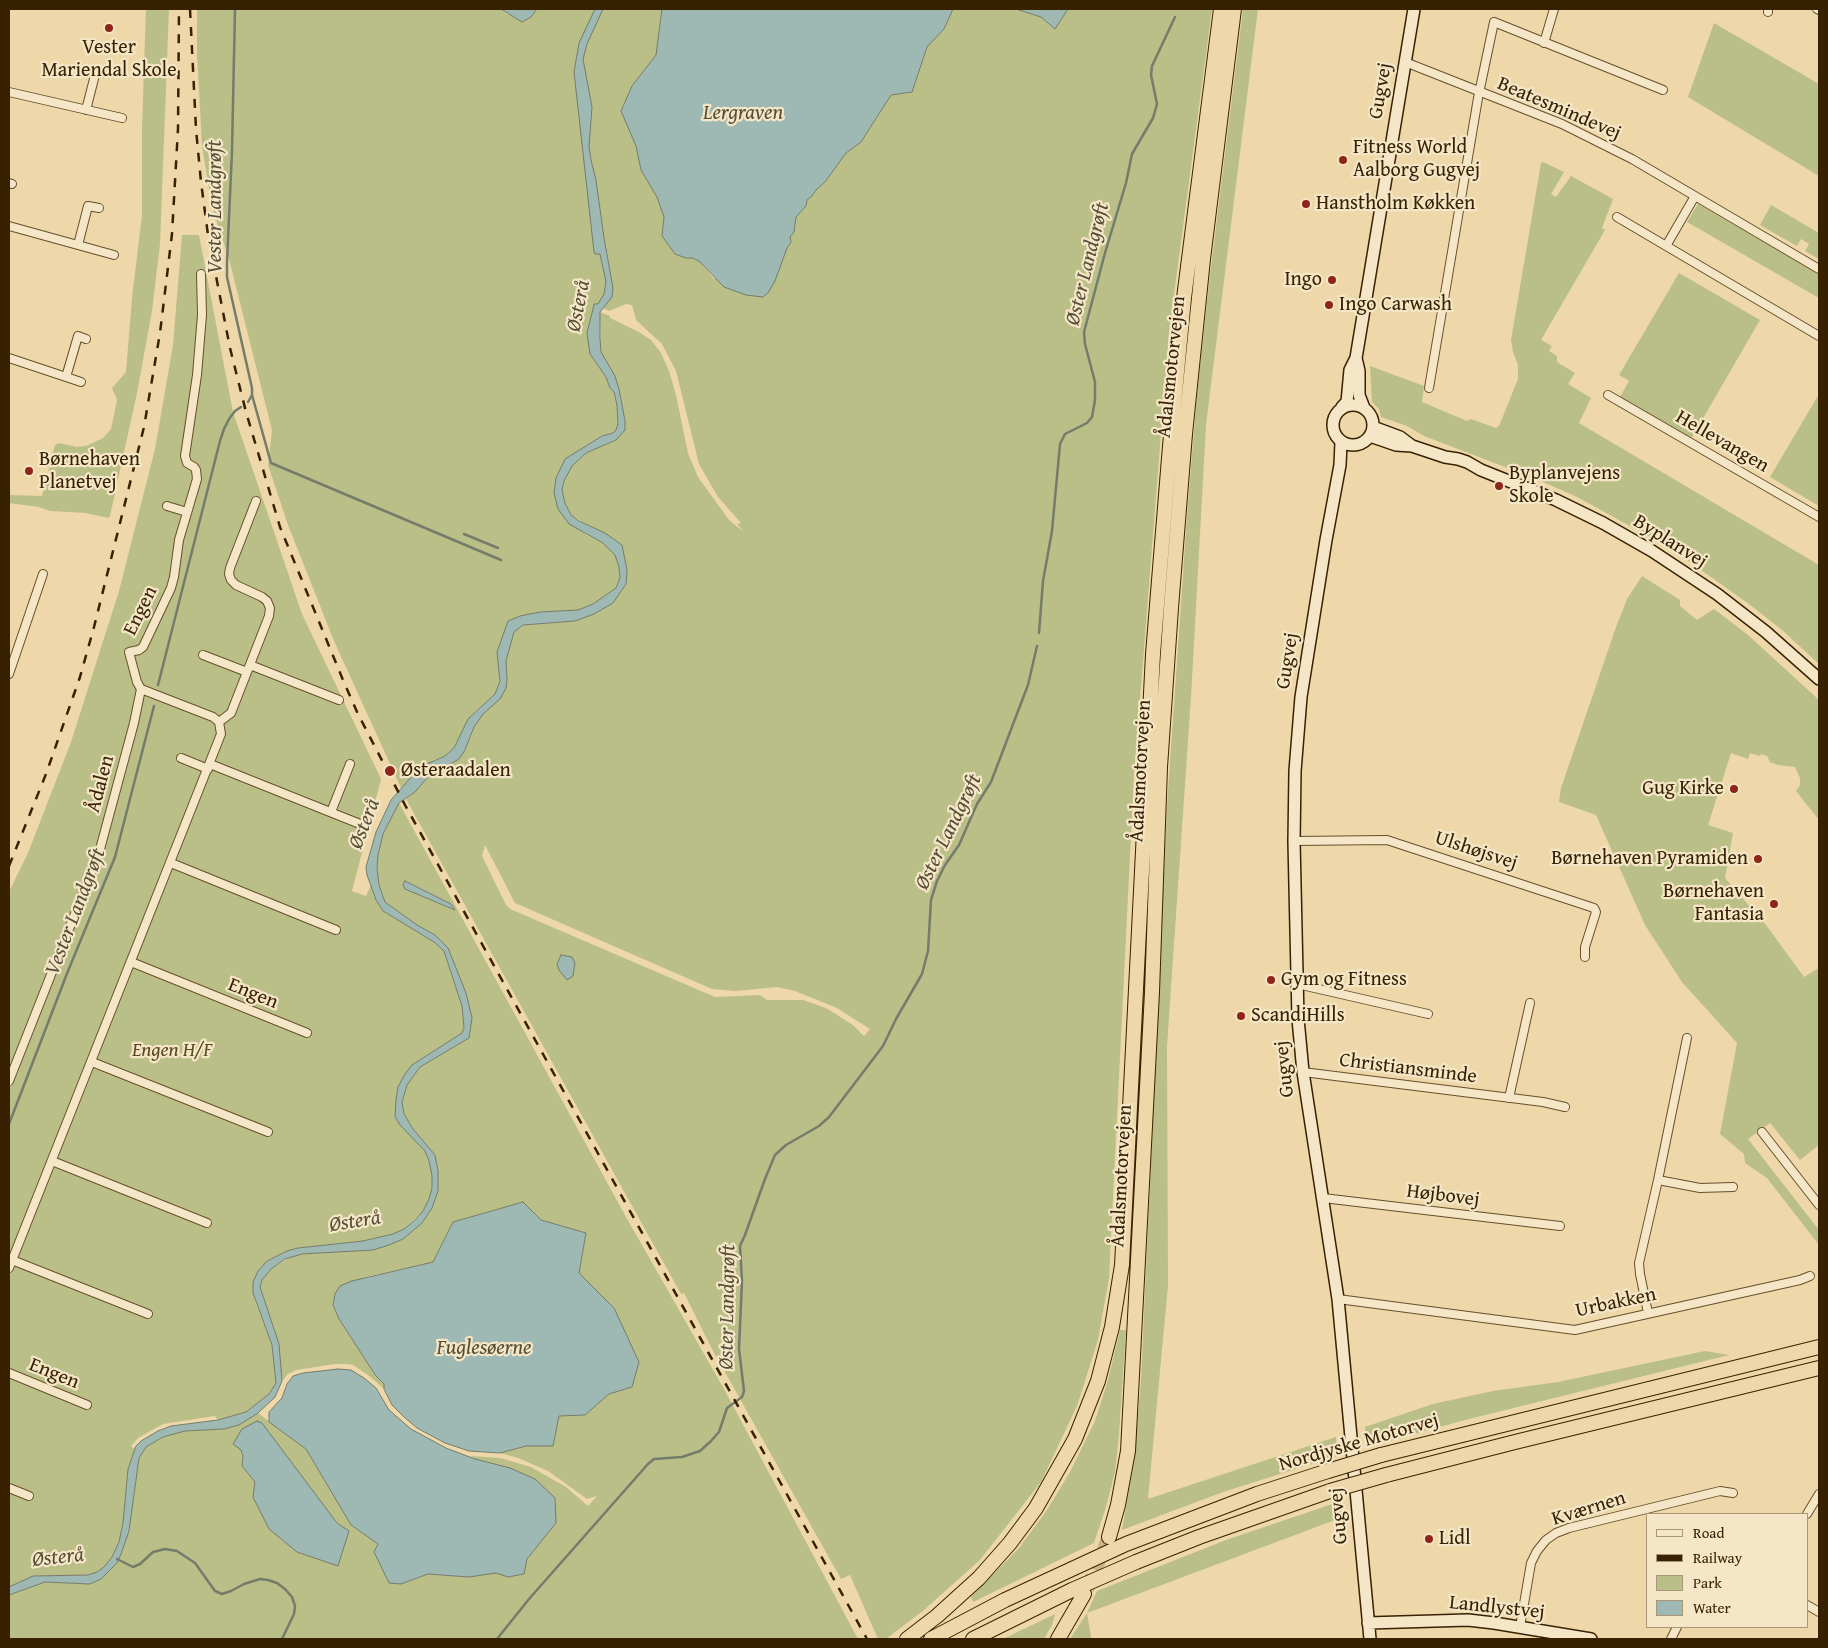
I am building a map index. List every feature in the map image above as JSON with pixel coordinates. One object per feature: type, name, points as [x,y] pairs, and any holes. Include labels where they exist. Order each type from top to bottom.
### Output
[{"type":"highway","name":"Ådalsmotorvejen","points":[[907,1639],[937,1616],[979,1578],[1036,1508],[1075,1439],[1098,1381],[1112,1327],[1122,1266],[1153,654],[1184,298],[1221,9]]},
{"type":"highway","name":"Ådalsmotorvejen","points":[[1109,1537],[1118,1505],[1129,1442],[1152,992],[1160,767],[1174,569],[1203,259],[1234,9]]},
{"type":"highway","name":"Nordjyske Motorvej","points":[[931,1639],[1005,1600],[1126,1544],[1248,1498],[1328,1471],[1819,1347]]},
{"type":"highway","name":"Nordjyske Motorvej","points":[[973,1639],[1072,1590],[1199,1536],[1330,1492],[1386,1475],[1515,1442],[1819,1368]]},
{"type":"highway","points":[[1058,1639],[1084,1594]]},
{"type":"street","name":"Gugvej","points":[[1342,408],[1346,402],[1350,370],[1356,358],[1414,9]]},
{"type":"street","points":[[1544,43],[1554,9]]},
{"type":"street","points":[[1429,388],[1479,93],[1494,22],[1663,90]]},
{"type":"street","name":"Beatesmindevej","points":[[1405,62],[1479,93],[1562,124],[1632,159],[1819,269]]},
{"type":"street","points":[[86,110],[96,71],[102,73]]},
{"type":"street","points":[[9,92],[122,118]]},
{"type":"street","points":[[1666,246],[1695,196]]},
{"type":"street","points":[[78,245],[88,206],[98,208]]},
{"type":"street","points":[[1616,217],[1819,336]]},
{"type":"street","points":[[9,226],[114,255]]},
{"type":"street","name":"Engen","points":[[141,689],[136,682],[128,652],[143,648],[171,588],[179,540],[197,479],[196,470],[187,463],[185,456],[197,375],[202,315],[201,274]]},
{"type":"street","points":[[66,377],[78,336],[86,339]]},
{"type":"street","points":[[9,358],[81,382]]},
{"type":"street","name":"Gugvej","points":[[1356,358],[1359,371],[1359,395],[1364,408]]},
{"type":"street","name":"Hellevangen","points":[[1608,395],[1819,517]]},
{"type":"street","points":[[1352,404],[1364,408],[1372,417],[1372,431],[1364,442],[1354,445],[1341,442],[1332,427],[1334,416],[1342,408],[1352,404]]},
{"type":"street","name":"Byplanvej","points":[[1372,431],[1400,437],[1412,446],[1445,457],[1458,458],[1481,470],[1556,500],[1603,523],[1652,551],[1717,594],[1766,632],[1819,679]]},
{"type":"street","name":"Gugvej","points":[[1341,442],[1340,465],[1327,531],[1301,696],[1295,771],[1294,841],[1297,984],[1303,1072],[1338,1299],[1370,1639]]},
{"type":"street","name":"Gugvej","points":[[1340,465],[1354,445]]},
{"type":"street","points":[[219,722],[231,713],[269,616],[270,608],[267,601],[236,585],[231,580],[229,574],[256,501]]},
{"type":"street","points":[[167,506],[187,512]]},
{"type":"street","points":[[9,674],[11,661],[43,574]]},
{"type":"street","points":[[203,655],[339,700]]},
{"type":"street","points":[[141,689],[214,717],[219,722],[222,734],[10,1264],[148,1314]]},
{"type":"street","name":"Ådalen","points":[[9,1081],[99,853],[134,723],[141,689]]},
{"type":"street","points":[[181,758],[209,766],[365,826]]},
{"type":"street","points":[[331,812],[350,764]]},
{"type":"street","name":"Ulshøjsvej","points":[[1294,841],[1388,840],[1594,908],[1596,912],[1585,947],[1585,957]]},
{"type":"street","points":[[171,863],[336,930]]},
{"type":"street","name":"Engen","points":[[131,962],[307,1033]]},
{"type":"street","points":[[1297,984],[1428,1014]]},
{"type":"street","points":[[1509,1098],[1530,1003]]},
{"type":"street","points":[[1648,1313],[1639,1263],[1687,1038]]},
{"type":"street","points":[[92,1062],[268,1132]]},
{"type":"street","name":"Christiansminde","points":[[1303,1072],[1509,1098],[1565,1107]]},
{"type":"street","points":[[1762,1132],[1819,1205]]},
{"type":"street","points":[[52,1161],[207,1223]]},
{"type":"street","points":[[1658,1180],[1700,1188],[1733,1187]]},
{"type":"street","name":"Højbovej","points":[[1323,1198],[1560,1226]]},
{"type":"street","name":"Urbakken","points":[[1338,1299],[1575,1330],[1800,1280],[1810,1276]]},
{"type":"street","name":"Engen","points":[[9,1373],[87,1405]]},
{"type":"street","points":[[9,1488],[29,1496]]},
{"type":"street","name":"Kværnen","points":[[1520,1628],[1531,1563],[1537,1551],[1546,1540],[1556,1533],[1569,1528],[1720,1491],[1733,1494]]},
{"type":"street","points":[[1808,1513],[1819,1494]]},
{"type":"street","points":[[1808,1606],[1819,1612]]},
{"type":"street","name":"Landlystvej","points":[[1368,1622],[1468,1620],[1591,1639]]},
{"type":"green space","points":[[146,9],[169,9],[160,244],[152,311],[137,393],[110,516],[108,518],[86,513],[50,511],[39,507],[9,503],[9,495],[42,496],[55,445],[59,443],[77,447],[86,446],[103,438],[111,429],[117,400],[112,388],[126,372],[132,298],[142,215],[142,126]]},
{"type":"green space","points":[[197,9],[501,9],[507,14],[531,17],[537,9],[662,9],[656,55],[632,86],[622,111],[636,146],[641,170],[657,197],[664,217],[662,236],[675,254],[686,258],[693,258],[700,262],[714,279],[787,248],[791,242],[790,237],[794,232],[796,217],[806,206],[807,200],[825,182],[846,153],[861,142],[891,95],[912,92],[927,47],[944,29],[953,9],[1018,9],[1041,17],[1055,29],[1068,9],[1212,9],[1169,332],[1134,775],[1109,1278],[1098,1340],[1077,1406],[1041,1482],[980,1560],[924,1610],[886,1639],[878,1639],[850,1575],[841,1579],[712,1349],[684,1293],[681,1294],[406,799],[428,777],[459,759],[474,727],[483,714],[500,699],[507,680],[506,661],[514,632],[523,625],[575,621],[626,584],[622,545],[571,515],[565,503],[562,490],[571,466],[586,453],[616,440],[625,421],[601,352],[600,312],[651,340],[661,353],[676,395],[688,453],[698,477],[729,520],[744,532],[737,524],[741,523],[718,497],[699,464],[676,371],[662,344],[636,320],[632,305],[626,304],[609,311],[594,304],[590,354],[614,392],[618,424],[613,433],[602,436],[566,459],[558,509],[587,535],[603,543],[615,555],[620,578],[616,588],[593,604],[578,610],[540,612],[508,621],[499,675],[500,681],[495,694],[468,719],[454,748],[445,756],[434,760],[401,788],[334,641],[288,525],[268,465],[272,430],[229,259],[212,207],[202,146],[197,53]],"holes":[[[485,845],[515,903],[712,989],[736,991],[777,987],[795,991],[837,1008],[870,1029],[864,1036],[853,1025],[826,1008],[803,1000],[767,1000],[760,995],[715,997],[510,909],[506,905],[482,856]]]},
{"type":"green space","points":[[1243,9],[1258,9],[1206,425],[1191,697],[1167,1046],[1168,1286],[1148,1499],[1336,1437],[1337,1456],[1223,1492],[1122,1530],[1134,1462],[1141,1380],[1167,805],[1187,517],[1197,394],[1209,283]]},
{"type":"green space","points":[[1714,23],[1819,84],[1819,176],[1688,97]]},
{"type":"green space","points":[[1543,162],[1564,172],[1551,194],[1556,197],[1571,176],[1613,199],[1602,228],[1605,230],[1541,340],[1552,346],[1549,351],[1557,356],[1557,362],[1575,373],[1568,384],[1591,398],[1579,423],[1819,565],[1819,664],[1782,630],[1749,604],[1677,553],[1650,537],[1577,497],[1381,417],[1379,409],[1372,402],[1370,366],[1424,386],[1422,402],[1467,421],[1471,419],[1496,428],[1499,426],[1518,379],[1518,365],[1511,340],[1541,163]]},
{"type":"green space","points":[[1698,204],[1819,274],[1819,298],[1687,222]]},
{"type":"green space","points":[[1771,205],[1819,233],[1819,259],[1805,251],[1809,244],[1801,239],[1797,246],[1760,225]]},
{"type":"green space","name":"Engen H/F","points":[[182,235],[199,235],[233,412],[302,614],[381,779],[352,891],[366,896],[371,885],[376,900],[383,911],[434,942],[444,951],[462,1006],[464,1028],[462,1033],[412,1065],[398,1087],[395,1117],[425,1151],[429,1161],[432,1188],[423,1211],[404,1229],[393,1234],[363,1241],[298,1248],[267,1261],[255,1301],[272,1345],[276,1383],[269,1394],[246,1412],[218,1420],[215,1416],[163,1424],[138,1438],[131,1446],[135,1449],[128,1469],[123,1523],[119,1542],[112,1557],[104,1567],[88,1575],[33,1576],[9,1587],[9,892],[28,853],[71,742],[119,591],[155,449],[173,345]]},
{"type":"green space","points":[[1679,273],[1760,320],[1691,439],[1620,397],[1629,381],[1619,375]]},
{"type":"green space","points":[[1819,394],[1819,506],[1770,477]]},
{"type":"green space","points":[[1642,576],[1680,600],[1680,606],[1697,620],[1714,609],[1748,635],[1819,700],[1819,820],[1796,791],[1800,785],[1800,778],[1795,767],[1770,762],[1767,756],[1761,754],[1760,756],[1750,753],[1748,759],[1731,753],[1708,825],[1733,833],[1725,878],[1766,925],[1804,977],[1819,968],[1819,1145],[1800,1160],[1770,1123],[1748,1139],[1819,1230],[1819,1245],[1767,1178],[1745,1163],[1744,1154],[1720,1134],[1737,1043],[1682,982],[1645,925],[1596,815],[1559,802],[1561,788],[1615,630],[1627,599]]},
{"type":"green space","points":[[399,803],[626,1217],[724,1389],[858,1639],[9,1639],[9,1595],[45,1582],[90,1584],[101,1579],[129,1531],[139,1458],[146,1447],[163,1437],[185,1431],[225,1429],[239,1425],[258,1413],[306,1449],[351,1525],[378,1544],[402,1584],[428,1574],[469,1577],[496,1572],[508,1577],[524,1574],[527,1559],[556,1523],[471,1456],[500,1458],[531,1467],[566,1487],[588,1506],[597,1496],[587,1499],[548,1471],[518,1458],[500,1453],[526,1446],[553,1446],[559,1416],[585,1415],[609,1394],[632,1387],[614,1308],[579,1273],[586,1233],[541,1220],[523,1202],[453,1222],[433,1262],[366,1277],[335,1294],[333,1305],[339,1319],[376,1376],[384,1384],[384,1389],[368,1375],[353,1365],[347,1364],[296,1370],[288,1374],[282,1381],[273,1325],[264,1305],[260,1287],[262,1280],[271,1269],[292,1256],[373,1250],[403,1239],[422,1223],[432,1208],[435,1155],[413,1129],[404,1114],[402,1102],[407,1085],[420,1067],[469,1038],[466,993],[435,935],[417,925],[385,902],[379,885],[377,869],[383,834]],"holes":[[[405,881],[451,904],[454,910],[405,889],[403,885]],[[241,1450],[337,1523],[349,1531],[255,1482],[242,1466],[243,1456]]]},
{"type":"green space","points":[[1120,1330],[1126,1330],[1115,1472],[1094,1543],[973,1602],[971,1597],[1019,1548],[1047,1510],[1070,1472],[1095,1421],[1108,1380]]},
{"type":"green space","points":[[1705,1351],[1729,1355],[1469,1419],[1367,1447],[1365,1427],[1433,1404],[1493,1391],[1558,1382]]},
{"type":"green space","points":[[1341,1501],[1343,1517],[1087,1613],[1097,1591],[1226,1540]]},
{"type":"green space","points":[[1087,1613],[1091,1637],[1089,1639],[1070,1639]]},
{"type":"green space","points":[[1055,1614],[1052,1625],[1044,1639],[1003,1639]]},
{"type":"water","points":[[501,9],[537,9],[531,17],[522,22]]},
{"type":"water","points":[[595,9],[603,9],[587,44],[583,59],[592,107],[589,147],[613,288],[612,297],[600,312],[600,338],[601,352],[615,376],[619,389],[625,430],[616,440],[586,453],[572,466],[564,481],[562,490],[565,503],[571,515],[579,521],[605,533],[622,545],[627,570],[626,584],[613,603],[594,614],[575,621],[523,625],[514,632],[506,661],[506,688],[500,699],[483,714],[474,727],[465,750],[459,759],[428,777],[415,792],[399,803],[383,834],[377,869],[379,885],[385,902],[417,925],[435,935],[448,948],[466,993],[472,1018],[469,1038],[420,1067],[407,1085],[402,1102],[404,1114],[413,1129],[435,1155],[438,1171],[438,1191],[432,1208],[422,1223],[403,1239],[389,1245],[373,1250],[302,1254],[285,1259],[271,1269],[262,1280],[260,1287],[279,1344],[282,1381],[275,1397],[258,1413],[239,1425],[224,1429],[185,1431],[163,1437],[146,1447],[139,1458],[129,1531],[117,1563],[101,1579],[90,1584],[45,1582],[9,1595],[9,1587],[33,1576],[88,1575],[104,1567],[112,1557],[119,1542],[123,1523],[128,1469],[136,1446],[141,1441],[171,1426],[218,1420],[246,1412],[269,1394],[276,1383],[272,1345],[253,1293],[253,1282],[258,1271],[267,1261],[298,1248],[363,1241],[393,1234],[404,1229],[414,1221],[423,1211],[429,1199],[432,1188],[432,1176],[425,1151],[400,1125],[395,1117],[398,1087],[412,1065],[462,1033],[464,1028],[462,1006],[444,951],[434,942],[383,911],[376,900],[366,867],[376,832],[391,800],[420,767],[445,756],[454,748],[468,719],[495,694],[500,681],[497,652],[508,621],[520,616],[540,612],[578,610],[593,604],[616,588],[620,578],[615,555],[603,543],[569,524],[558,509],[554,493],[556,478],[565,459],[602,436],[613,433],[618,424],[614,392],[590,354],[587,333],[594,304],[598,304],[604,294],[606,282],[600,254],[595,254],[594,252],[574,72],[579,43]]},
{"type":"water","name":"Lergraven","points":[[662,9],[953,9],[944,29],[927,47],[912,92],[891,95],[861,142],[846,153],[825,182],[807,200],[806,206],[796,217],[794,232],[790,237],[791,242],[775,281],[768,293],[763,297],[746,295],[724,287],[700,262],[693,258],[686,258],[675,254],[662,236],[664,217],[657,197],[641,170],[636,146],[621,111],[632,86],[656,55]]},
{"type":"water","points":[[1018,9],[1068,9],[1055,29],[1041,17]]},
{"type":"water","points":[[405,881],[451,904],[455,910],[405,889],[403,885]]},
{"type":"water","points":[[561,955],[572,957],[575,963],[573,976],[567,980],[557,964]]},
{"type":"water","name":"Fuglesøerne","points":[[523,1202],[541,1220],[586,1233],[579,1273],[614,1308],[639,1362],[632,1387],[609,1394],[585,1415],[559,1416],[553,1446],[526,1446],[500,1453],[469,1451],[445,1443],[417,1428],[392,1405],[384,1389],[384,1384],[376,1376],[339,1319],[333,1305],[335,1294],[340,1286],[352,1281],[433,1262],[453,1222]]},
{"type":"water","points":[[338,1369],[351,1370],[364,1378],[376,1388],[389,1410],[411,1429],[446,1448],[475,1459],[510,1468],[535,1479],[555,1498],[556,1523],[527,1559],[524,1574],[508,1577],[496,1573],[469,1577],[428,1574],[401,1584],[389,1583],[374,1552],[378,1544],[351,1525],[306,1449],[269,1422],[269,1412],[282,1398],[287,1384],[293,1376]]},
{"type":"water","points":[[257,1421],[262,1423],[337,1523],[349,1531],[338,1566],[297,1552],[269,1529],[253,1497],[255,1482],[242,1466],[243,1456],[241,1450],[233,1444],[242,1429]]},
{"type":"waterway","name":"Vester Landgrøft","points":[[235,9],[227,277],[252,388],[252,395],[248,402]]},
{"type":"waterway","name":"Øster Landgrøft","points":[[1039,633],[1043,581],[1052,531],[1060,444],[1065,434],[1087,423],[1092,417],[1095,400],[1095,382],[1085,344],[1084,332],[1126,183],[1132,154],[1153,118],[1157,104],[1151,75],[1152,66],[1175,17]]},
{"type":"waterway","points":[[252,395],[271,463],[501,560]]},
{"type":"waterway","name":"Vester Landgrøft","points":[[158,685],[220,441],[229,419],[241,407]]},
{"type":"waterway","points":[[464,534],[498,548]]},
{"type":"waterway","name":"Øster Landgrøft","points":[[497,1639],[529,1599],[648,1464],[654,1459],[682,1457],[700,1451],[719,1432],[727,1408],[742,1397],[744,1391],[739,1349],[742,1281],[740,1246],[765,1179],[775,1155],[786,1145],[819,1126],[829,1117],[883,1046],[922,974],[928,951],[931,900],[937,881],[945,865],[959,845],[977,804],[991,782],[1028,685],[1037,646]]},
{"type":"waterway","name":"Vester Landgrøft","points":[[9,1124],[68,971],[115,857],[154,706]]},
{"type":"waterway","points":[[117,1559],[133,1567],[140,1564],[153,1552],[165,1549],[177,1551],[195,1563],[215,1591],[222,1594],[260,1579],[277,1583],[292,1597],[295,1606],[294,1614],[282,1639]]},
{"type":"tunnel","points":[[1087,1589],[1109,1537]]},
{"type":"railway","points":[[9,866],[46,774],[80,677],[144,427],[160,333],[172,234],[178,129],[179,9]]},
{"type":"railway","points":[[190,9],[196,129],[201,182],[208,235],[230,348],[246,412],[280,527],[343,680],[358,714],[405,805],[867,1639]]},
{"type":"place","name":"Vester Mariendal Skole","points":[[109,28]]},
{"type":"place","name":"Fitness World Aalborg Gugvej","points":[[1343,160]]},
{"type":"place","name":"Hanstholm Køkken","points":[[1306,204]]},
{"type":"place","name":"Ingo","points":[[1332,280]]},
{"type":"place","name":"Ingo Carwash","points":[[1329,305]]},
{"type":"place","name":"Børnehaven Planetvej","points":[[29,471]]},
{"type":"place","name":"Byplanvejens Skole","points":[[1499,486]]},
{"type":"place","name":"Østeraadalen","points":[[390,771]]},
{"type":"place","name":"Gug Kirke","points":[[1734,789]]},
{"type":"place","name":"Børnehaven Pyramiden","points":[[1758,859]]},
{"type":"place","name":"Børnehaven Fantasia","points":[[1774,904]]},
{"type":"place","name":"Gym og Fitness","points":[[1271,980]]},
{"type":"place","name":"ScandiHills","points":[[1241,1016]]},
{"type":"place","name":"Lidl","points":[[1429,1539]]},
{"type":"water label","name":"Østerå","points":[[579,306]]},
{"type":"water label","name":"Østerå","points":[[365,824]]},
{"type":"water label","name":"Østerå","points":[[355,1222]]},
{"type":"water label","name":"Østerå","points":[[58,1558]]}]
